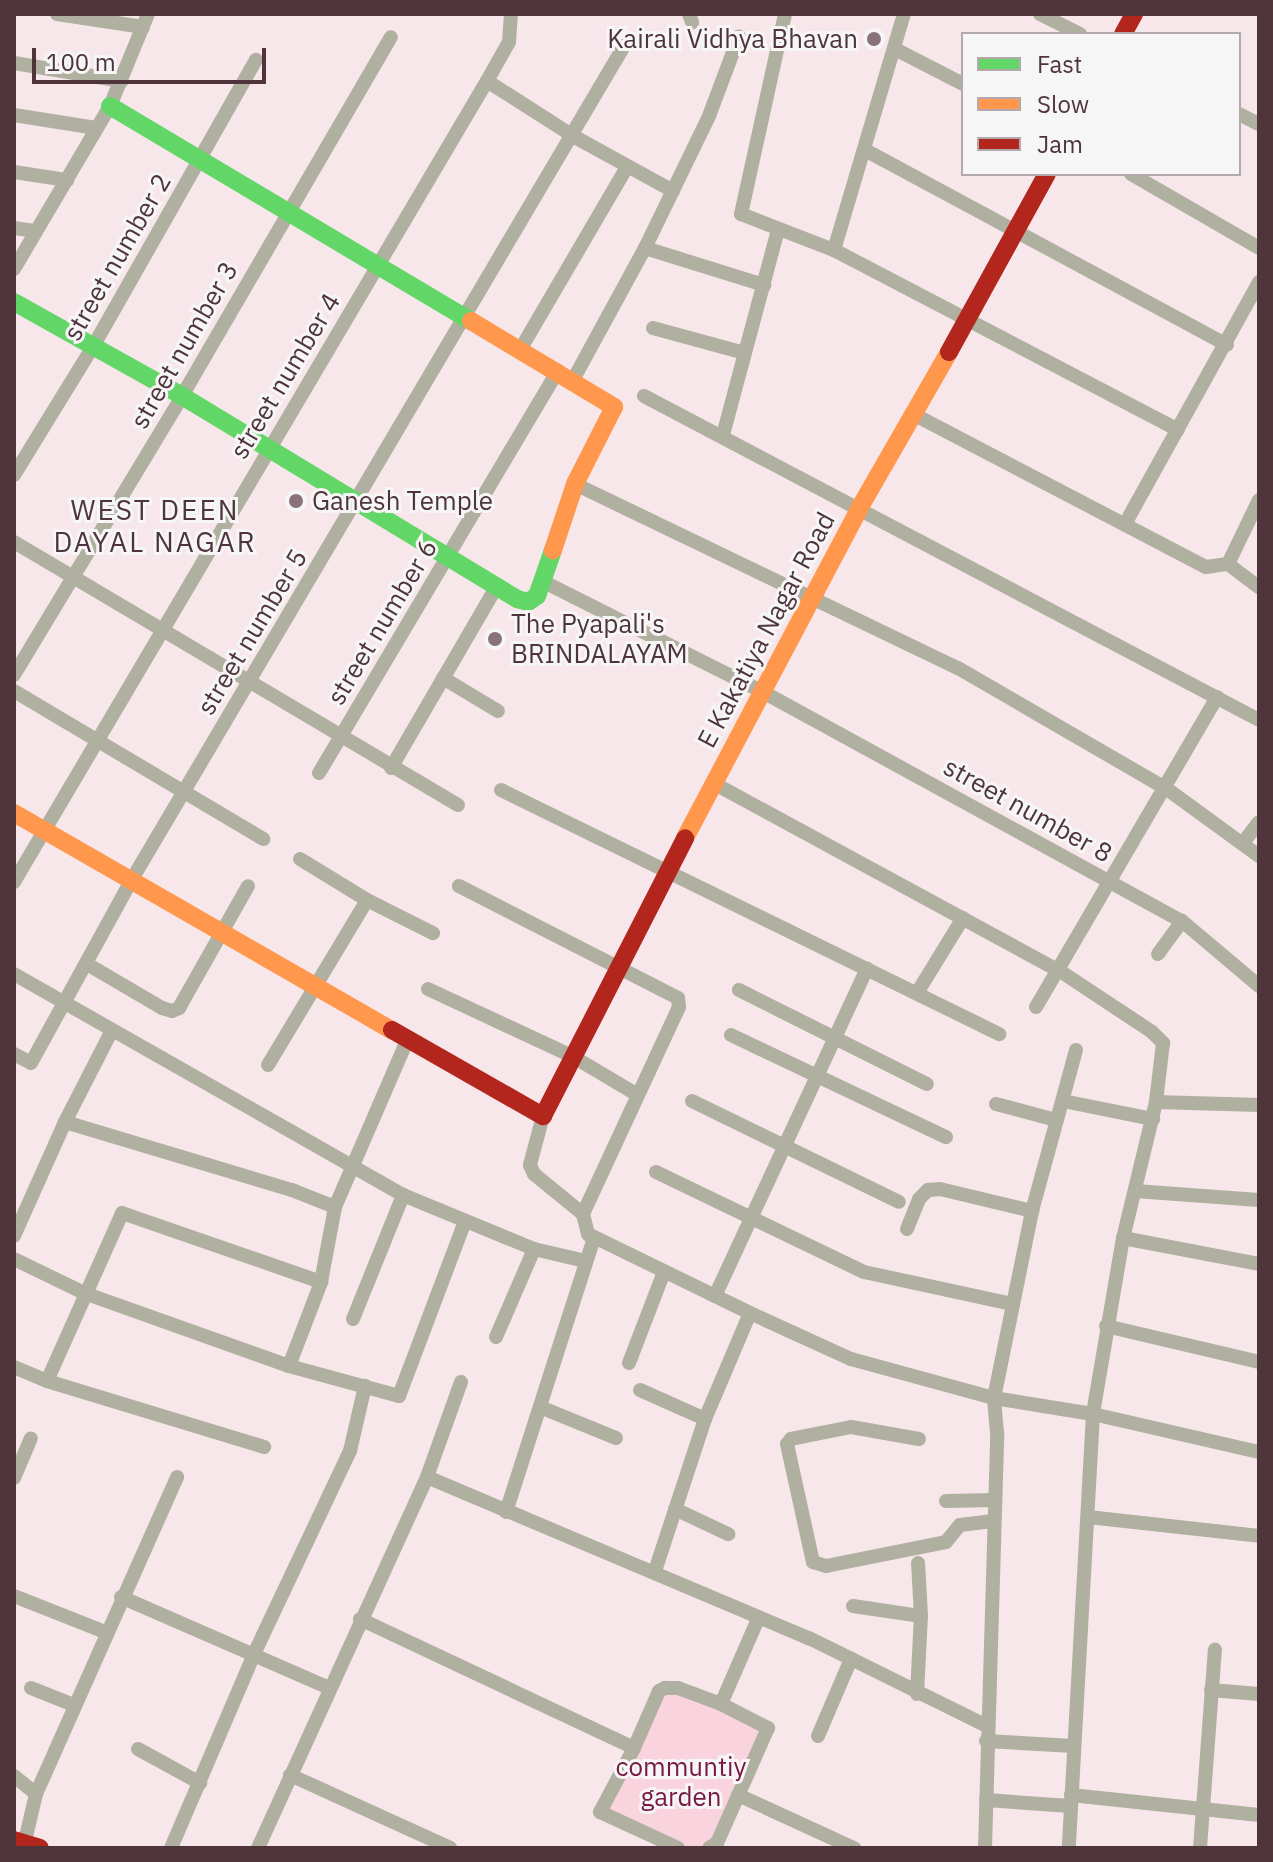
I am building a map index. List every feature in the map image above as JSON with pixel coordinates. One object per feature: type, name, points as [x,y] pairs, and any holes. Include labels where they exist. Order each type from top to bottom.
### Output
[{"type":"street","points":[[14,269],[110,106],[146,21],[57,14]]},
{"type":"street","name":"street number 4","points":[[14,882],[487,81],[509,42],[511,14]]},
{"type":"street","points":[[785,14],[741,214],[834,250],[1178,430]]},
{"type":"street","points":[[834,250],[904,14]]},
{"type":"street","points":[[1040,14],[1076,32]]},
{"type":"street","points":[[1124,32],[1134,14]]},
{"type":"street","name":"street number 6","points":[[319,773],[449,556],[645,248],[709,116],[739,36]]},
{"type":"street","name":"street number 3","points":[[14,675],[182,396],[391,37]]},
{"type":"street","name":"street number 5","points":[[14,1054],[31,1063],[131,881],[358,502],[624,46]]},
{"type":"street","points":[[895,49],[961,83]]},
{"type":"street","name":"street number 2","points":[[14,475],[94,345],[256,60]]},
{"type":"street","points":[[14,63],[122,81]]},
{"type":"street","points":[[487,81],[573,136],[673,191]]},
{"type":"street","points":[[14,302],[182,396],[497,586],[528,602],[537,596],[575,484],[614,407],[566,375],[464,320],[110,106]]},
{"type":"street","points":[[14,115],[96,128]]},
{"type":"street","points":[[1241,115],[1259,124]]},
{"type":"street","points":[[865,150],[1227,345]]},
{"type":"street","points":[[520,350],[627,167]]},
{"type":"street","points":[[14,172],[67,180]]},
{"type":"street","name":"E Kakatiya Nagar Road","points":[[543,1116],[666,873],[860,507],[915,415],[1046,176]]},
{"type":"street","points":[[1134,176],[1259,248]]},
{"type":"street","points":[[14,228],[36,231]]},
{"type":"street","points":[[723,435],[778,230]]},
{"type":"street","points":[[645,248],[764,285]]},
{"type":"street","points":[[1125,524],[1227,345],[1259,282]]},
{"type":"street","points":[[653,328],[745,353]]},
{"type":"street","points":[[644,396],[860,507],[1259,720]]},
{"type":"street","points":[[915,415],[1206,567],[1228,564],[1259,587]]},
{"type":"street","points":[[575,484],[958,668],[1167,789],[1259,856]]},
{"type":"street","points":[[1228,564],[1259,500]]},
{"type":"street","points":[[14,542],[458,805]]},
{"type":"street","name":"street number 8","points":[[544,582],[763,692],[1182,921],[1259,986]]},
{"type":"street","points":[[391,768],[497,586]]},
{"type":"street","points":[[443,678],[498,711]]},
{"type":"street","points":[[14,691],[263,839]]},
{"type":"street","points":[[1036,1007],[1167,789],[1217,697]]},
{"type":"street","points":[[715,784],[1060,971],[1152,1032],[1163,1043],[1153,1119],[1123,1238],[1093,1414],[1069,1848]]},
{"type":"street","points":[[501,790],[999,1034]]},
{"type":"street","points":[[14,813],[407,1041],[543,1116],[530,1165],[534,1174],[583,1214],[587,1230],[594,1238],[851,1359],[994,1398],[1093,1414],[1259,1452]]},
{"type":"street","points":[[1243,843],[1259,822]]},
{"type":"street","points":[[300,859],[367,900],[433,933]]},
{"type":"street","points":[[87,964],[172,1011],[179,1008],[248,886]]},
{"type":"street","points":[[459,886],[620,965],[678,998],[679,1007],[636,1094],[583,1214]]},
{"type":"street","points":[[268,1065],[367,900]]},
{"type":"street","points":[[917,993],[963,918]]},
{"type":"street","points":[[1158,954],[1182,921]]},
{"type":"street","points":[[715,1296],[753,1220],[867,969]]},
{"type":"street","points":[[14,974],[111,1032],[403,1195],[534,1249],[585,1261]]},
{"type":"street","points":[[428,989],[572,1056],[636,1094]]},
{"type":"street","points":[[739,990],[927,1084]]},
{"type":"street","points":[[14,1236],[65,1122],[111,1032]]},
{"type":"street","points":[[731,1035],[946,1137]]},
{"type":"street","points":[[289,1366],[321,1282],[335,1207],[407,1041]]},
{"type":"street","points":[[985,1848],[997,1433],[994,1398],[1032,1211],[1076,1050]]},
{"type":"street","points":[[692,1101],[899,1202]]},
{"type":"street","points":[[1063,1101],[1153,1119]]},
{"type":"street","points":[[1156,1102],[1259,1105]]},
{"type":"street","points":[[996,1104],[1056,1120]]},
{"type":"street","points":[[65,1122],[292,1190],[335,1207]]},
{"type":"street","points":[[656,1172],[864,1272],[1012,1304]]},
{"type":"street","points":[[907,1229],[919,1199],[928,1190],[940,1189],[1032,1211]]},
{"type":"street","points":[[1135,1191],[1259,1200]]},
{"type":"street","points":[[353,1319],[403,1195]]},
{"type":"street","points":[[47,1381],[122,1213],[321,1282]]},
{"type":"street","points":[[14,1259],[84,1293],[289,1366],[399,1396],[465,1221]]},
{"type":"street","points":[[506,1512],[558,1359],[594,1238]]},
{"type":"street","points":[[1123,1238],[1259,1264]]},
{"type":"street","points":[[496,1337],[534,1249]]},
{"type":"street","points":[[629,1363],[664,1272]]},
{"type":"street","points":[[655,1571],[705,1419],[750,1313]]},
{"type":"street","points":[[1106,1326],[1259,1362]]},
{"type":"street","points":[[14,1367],[47,1381],[264,1447]]},
{"type":"street","points":[[258,1848],[427,1477],[461,1382]]},
{"type":"street","points":[[171,1848],[254,1654],[350,1451],[365,1386]]},
{"type":"street","points":[[640,1390],[705,1419]]},
{"type":"street","points":[[540,1407],[616,1438]]},
{"type":"street","points":[[919,1439],[851,1427],[791,1439],[787,1444],[813,1562],[826,1566],[946,1542],[960,1525],[993,1521]]},
{"type":"street","points":[[14,1478],[31,1438]]},
{"type":"street","points":[[26,1843],[36,1794],[105,1632],[177,1477]]},
{"type":"street","points":[[427,1477],[655,1571],[851,1659],[986,1733],[1073,1746]]},
{"type":"street","points":[[946,1501],[994,1500]]},
{"type":"street","points":[[675,1509],[728,1534]]},
{"type":"street","points":[[1088,1517],[1259,1536]]},
{"type":"street","points":[[917,1694],[921,1616],[918,1563]]},
{"type":"street","points":[[14,1596],[105,1632]]},
{"type":"street","points":[[121,1597],[329,1688]]},
{"type":"street","points":[[853,1606],[921,1616]]},
{"type":"street","points":[[360,1619],[634,1748]]},
{"type":"street","points":[[721,1704],[758,1619]]},
{"type":"street","points":[[1200,1848],[1215,1650]]},
{"type":"street","points":[[818,1736],[851,1659]]},
{"type":"street","points":[[31,1688],[74,1705]]},
{"type":"street","points":[[678,1848],[652,1843],[600,1812],[634,1748],[659,1691],[678,1688],[721,1704],[768,1728],[717,1843],[709,1848]]},
{"type":"street","points":[[1211,1690],[1259,1694]]},
{"type":"street","points":[[138,1749],[200,1783]]},
{"type":"street","points":[[290,1775],[450,1848]]},
{"type":"street","points":[[14,1776],[36,1794]]},
{"type":"street","points":[[738,1795],[854,1848]]},
{"type":"street","points":[[986,1800],[1204,1807],[1259,1815]]},
{"type":"green space","name":"communtiy garden","points":[[665,1688],[765,1726],[709,1848],[684,1847],[600,1812]]},
{"type":"traffic: fast","points":[[110,106],[471,321]]},
{"type":"traffic: fast","points":[[14,302],[182,396],[517,599],[528,602],[537,596],[553,550]]},
{"type":"traffic: slow","points":[[471,321],[614,407],[575,484],[553,550]]},
{"type":"traffic: slow","points":[[685,838],[860,507],[949,352]]},
{"type":"traffic: slow","points":[[14,813],[392,1030]]},
{"type":"traffic: jam","points":[[1124,32],[1134,14]]},
{"type":"traffic: jam","points":[[949,352],[1046,176]]},
{"type":"traffic: jam","points":[[392,1030],[543,1116],[685,838]]},
{"type":"traffic: jam","points":[[14,1840],[40,1848]]},
{"type":"place","name":"Kairali Vidhya Bhavan","points":[[874,39]]},
{"type":"place","name":"Ganesh Temple","points":[[296,501]]},
{"type":"place","name":"The Pyapali's BRINDALAYAM","points":[[495,639]]},
{"type":"district","name":"WEST DEEN DAYAL NAGAR","points":[[155,526]]}]
